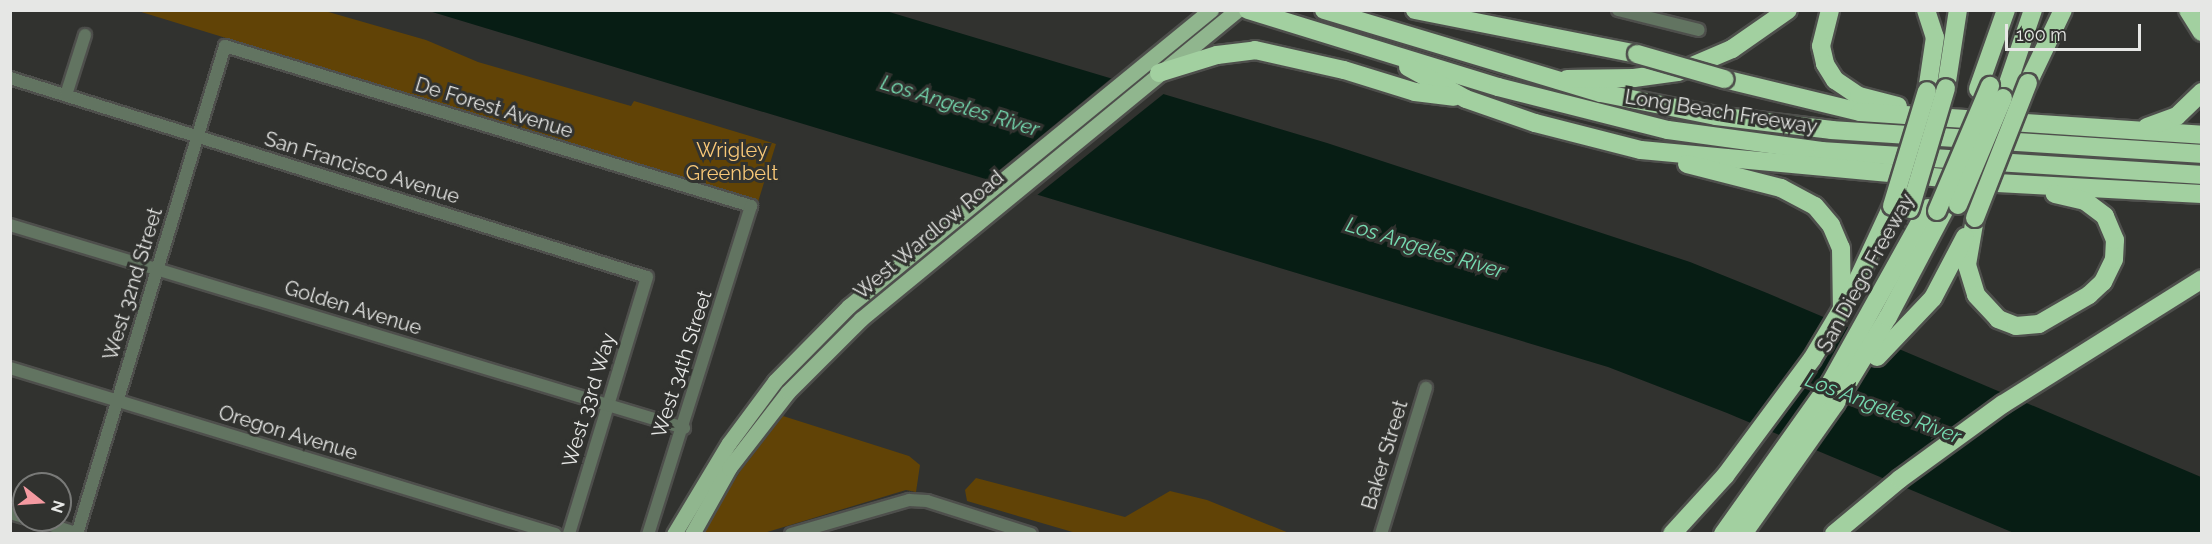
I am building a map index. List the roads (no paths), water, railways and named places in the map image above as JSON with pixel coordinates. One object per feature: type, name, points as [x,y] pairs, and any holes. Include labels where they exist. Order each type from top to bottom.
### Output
[{"type":"highway","name":"Long Beach Freeway","points":[[1248,10],[1561,105],[1711,137],[1857,153],[2202,175]]},
{"type":"highway","name":"Long Beach Freeway","points":[[1324,10],[1556,80],[1646,103],[1771,124],[2202,154]]},
{"type":"highway","points":[[1414,10],[1637,54],[1833,108],[1949,119],[2202,135]]},
{"type":"highway","points":[[1556,80],[1634,78],[1678,72],[1732,49],[1788,10]]},
{"type":"highway","points":[[1830,10],[1821,46],[1825,64],[1840,85],[1869,99],[1949,119]]},
{"type":"highway","points":[[1926,10],[1935,37],[1927,91],[1929,207]]},
{"type":"highway","points":[[1672,534],[1772,417],[1842,311],[1863,269],[1929,207],[1958,10]]},
{"type":"highway","name":"San Diego Freeway","points":[[1740,532],[1803,470],[1877,357],[1929,207],[1991,93],[2006,10]]},
{"type":"highway","points":[[1991,93],[2016,10]]},
{"type":"highway","points":[[1991,93],[2022,10]]},
{"type":"highway","name":"San Diego Freeway","points":[[1740,532],[1803,425],[1903,285],[1906,252],[2033,10]]},
{"type":"highway","points":[[1877,357],[1933,298],[1975,218],[2028,83],[2052,10]]},
{"type":"highway","points":[[2028,83],[2063,10]]},
{"type":"highway","points":[[2188,10],[2202,32]]},
{"type":"highway","points":[[1371,48],[1466,99],[1575,136],[1641,150],[1799,195],[1831,225],[1843,260],[1842,311]]},
{"type":"highway","points":[[1159,73],[1241,51],[1275,52],[1415,92],[1466,99]]},
{"type":"highway","points":[[2132,130],[2177,117],[2202,93]]},
{"type":"highway","points":[[1641,150],[1997,183],[2202,194]]},
{"type":"highway","points":[[1975,218],[1967,265],[1971,285],[1989,312],[2006,322],[2028,325],[2050,320],[2090,295],[2110,272],[2115,240],[2112,228],[2097,208],[2073,197],[1997,183]]},
{"type":"highway","points":[[1834,534],[1968,428],[2202,279]]},
{"type":"main road","name":"West Wardlow Road","points":[[674,534],[729,443],[775,381],[849,306],[1211,10]]},
{"type":"main road","name":"West Wardlow Road","points":[[692,534],[729,468],[788,392],[861,319],[1237,10]]},
{"type":"street","points":[[1618,10],[1669,16],[1699,30]]},
{"type":"street","points":[[66,95],[85,34]]},
{"type":"street","name":"West 32nd Street","points":[[78,533],[225,46]]},
{"type":"street","name":"De Forest Avenue","points":[[225,46],[751,206]]},
{"type":"street","name":"San Francisco Avenue","points":[[10,78],[647,277]]},
{"type":"street","name":"West 34th Street","points":[[648,534],[684,428],[751,206]]},
{"type":"street","name":"Golden Avenue","points":[[10,225],[684,428]]},
{"type":"street","name":"West 33rd Way","points":[[569,534],[647,277]]},
{"type":"street","name":"Oregon Avenue","points":[[10,369],[555,534]]},
{"type":"street","name":"Baker Street","points":[[1381,534],[1426,388]]},
{"type":"street","points":[[791,534],[909,500],[927,501],[1031,534]]},
{"type":"water","name":"Los Angeles River","points":[[429,11],[886,11],[1327,143],[1690,262],[2201,477],[2201,533],[2014,533],[1727,413],[1608,367]]},
{"type":"park label","name":"Wrigley Greenbelt","points":[[732,162]]}]
